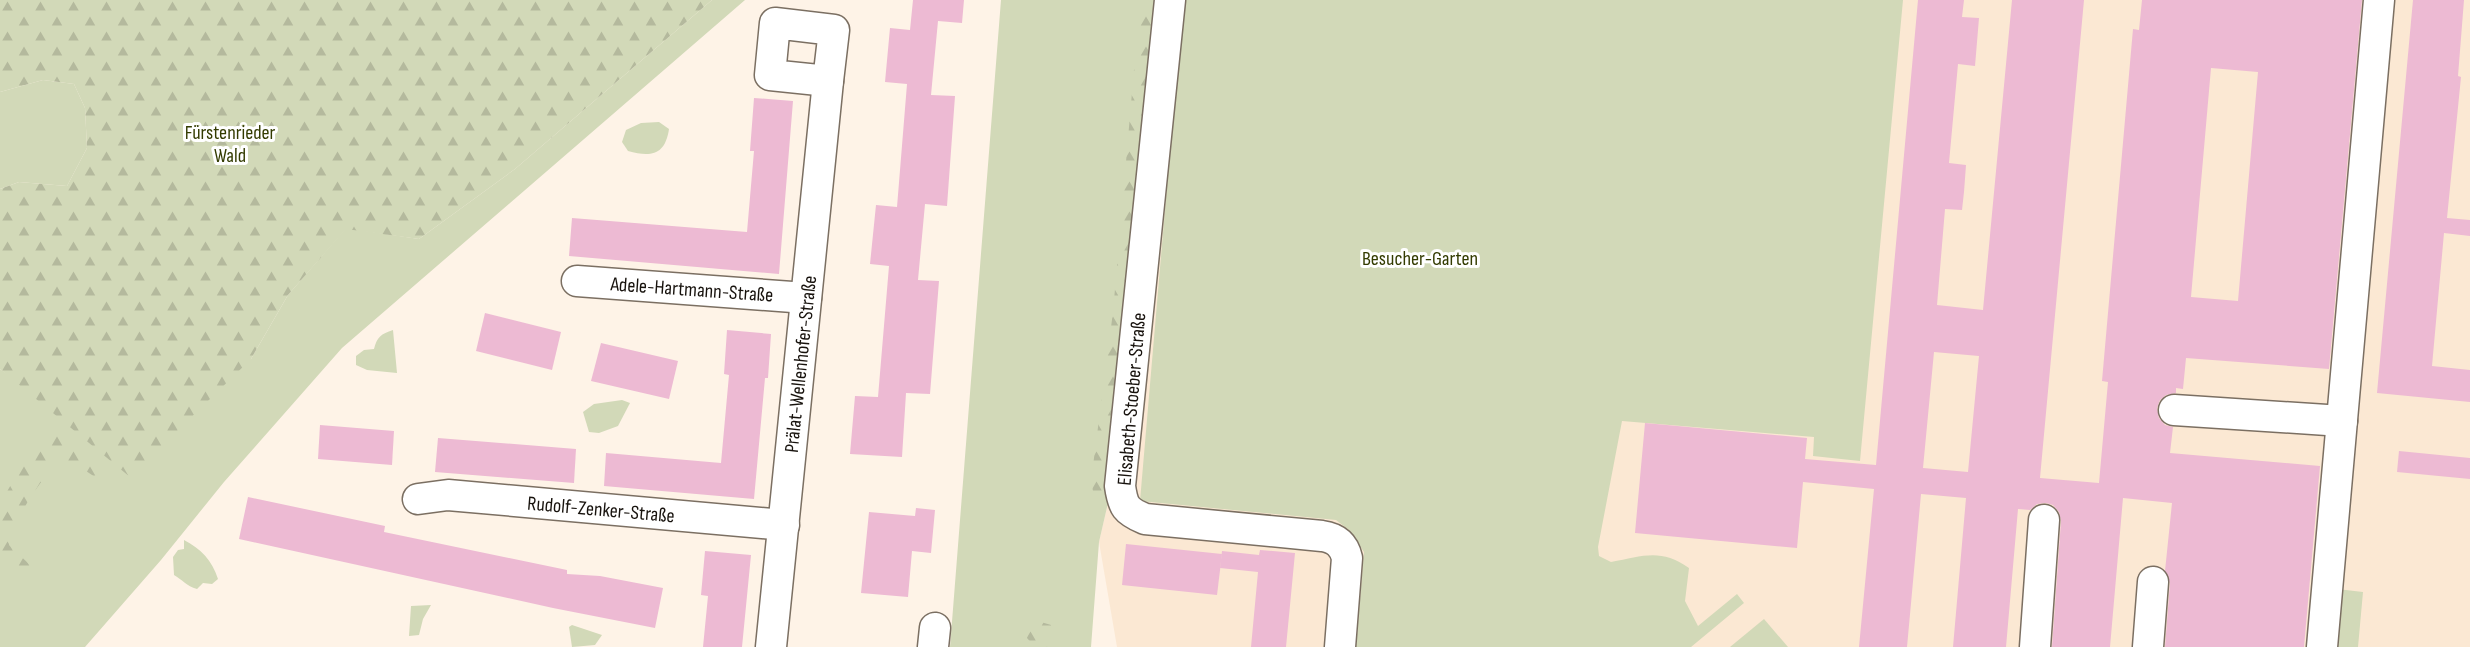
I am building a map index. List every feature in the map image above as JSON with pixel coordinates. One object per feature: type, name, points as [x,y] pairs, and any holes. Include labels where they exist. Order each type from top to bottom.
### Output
[{"type":"street","name":"Elisabeth-Stoeber-Straße","points":[[1170,0],[1120,486],[1122,501],[1130,513],[1146,519],[1322,536],[1336,540],[1347,558],[1340,647]]},
{"type":"street","points":[[2322,647],[2379,0]]},
{"type":"street","name":"Prälat-Wellenhofer-Straße","points":[[771,647],[828,81]]},
{"type":"street","name":"Adele-Hartmann-Straße","points":[[578,280],[806,298]]},
{"type":"street","points":[[2174,410],[2342,421]]},
{"type":"street","name":"Rudolf-Zenker-Straße","points":[[418,499],[448,495],[784,525]]},
{"type":"street","points":[[2035,647],[2044,520]]},
{"type":"street","points":[[2148,647],[2153,582]]},
{"type":"shaded area","points":[[1161,0],[2470,0],[2470,647],[1117,647],[1099,542],[1107,507]]},
{"type":"green space","name":"Fürstenrieder Wald","points":[[0,0],[712,0],[515,169],[419,239],[346,229],[288,295],[251,359],[130,477],[0,369],[0,189],[19,182],[67,186],[87,148],[85,108],[74,84],[43,80],[0,92]]},
{"type":"green space","points":[[712,0],[745,0],[342,348],[224,482],[161,560],[85,647],[0,647],[0,369],[7,374],[251,359],[288,295],[346,228],[419,239],[515,169]]},
{"type":"green space","points":[[1001,0],[1161,0],[1108,503],[1099,542],[1091,647],[950,647]]},
{"type":"green space","points":[[1140,0],[1161,0],[1107,507],[1097,511],[1091,481],[1113,312]]},
{"type":"green space","name":"Besucher-Garten","points":[[1183,0],[1903,0],[1860,461],[1813,456],[1814,437],[1622,421],[1598,547],[1599,556],[1611,562],[1642,556],[1660,556],[1670,558],[1689,568],[1685,601],[1698,626],[1737,594],[1744,603],[1691,647],[1356,647],[1364,552],[1349,530],[1336,520],[1140,501]]},
{"type":"green space","points":[[43,80],[74,84],[85,108],[87,148],[67,186],[19,182],[0,189],[0,92]]},
{"type":"green space","points":[[659,122],[669,129],[664,145],[660,149],[650,154],[628,151],[622,142],[626,130],[641,123]]},
{"type":"green space","points":[[393,330],[397,373],[367,370],[356,365],[356,356],[364,350],[374,349],[380,336]]},
{"type":"green space","points":[[622,400],[630,403],[618,426],[599,433],[589,432],[583,412],[594,404]]},
{"type":"green space","points":[[46,431],[54,432],[69,440],[100,472],[95,477],[83,469],[57,461],[22,511],[9,545],[30,565],[32,575],[0,570],[0,504],[34,444]]},
{"type":"green space","points":[[184,540],[201,551],[216,572],[218,579],[212,584],[203,583],[197,589],[174,575],[173,557],[178,550],[184,549]]},
{"type":"green space","points":[[2337,589],[2363,592],[2358,647],[2332,647]]},
{"type":"green space","points":[[431,605],[423,619],[419,635],[409,636],[411,606]]},
{"type":"green space","points":[[1764,619],[1788,647],[1730,647]]},
{"type":"green space","points":[[1041,622],[1051,625],[1052,637],[1047,647],[1035,647],[1027,638],[1028,629]]},
{"type":"green space","points":[[572,625],[602,635],[595,645],[572,647],[569,627]]},
{"type":"building","points":[[913,0],[964,0],[962,23],[938,21],[931,95],[955,96],[947,206],[925,204],[918,280],[939,281],[930,394],[906,393],[902,457],[850,454],[855,396],[878,397],[889,266],[870,264],[876,205],[897,207],[907,84],[885,82],[890,28],[910,30]]},
{"type":"building","points":[[1918,0],[1964,0],[1962,17],[1979,18],[1975,66],[1958,64],[1949,163],[1966,165],[1964,192],[1962,210],[1945,209],[1937,305],[1983,310],[2012,0],[2084,0],[2040,478],[2099,483],[2108,382],[2102,381],[2133,29],[2139,30],[2142,0],[2362,0],[2329,369],[2186,358],[2183,389],[2176,388],[2176,393],[2166,395],[2160,400],[2157,408],[2159,418],[2165,425],[2173,427],[2170,453],[2320,466],[2304,647],[2165,647],[2170,583],[2165,571],[2172,503],[2123,498],[2110,647],[2052,647],[2061,521],[2059,512],[2053,505],[2046,503],[2037,504],[2030,510],[2018,509],[2006,647],[1953,647],[1966,498],[1921,494],[1907,647],[1859,647],[1874,489],[1803,482],[1797,548],[1635,533],[1645,423],[1807,438],[1805,459],[1876,465]],"holes":[[[2211,68],[2258,72],[2238,301],[2191,297]],[[1934,352],[1979,356],[1968,472],[1923,468]]]},
{"type":"building","points":[[2413,0],[2464,0],[2458,76],[2461,77],[2447,218],[2470,220],[2470,236],[2444,233],[2432,366],[2470,370],[2470,402],[2377,393]]},
{"type":"building","points":[[754,98],[793,101],[779,274],[569,256],[572,218],[747,232],[754,151],[750,151]]},
{"type":"building","points":[[485,313],[561,332],[552,370],[476,351]]},
{"type":"building","points":[[727,330],[771,334],[754,499],[604,486],[606,453],[721,463],[729,375],[724,374]]},
{"type":"building","points":[[601,343],[678,361],[669,399],[591,381]]},
{"type":"building","points":[[320,425],[394,431],[392,465],[318,459]]},
{"type":"building","points":[[438,438],[576,449],[574,483],[435,472]]},
{"type":"building","points":[[2399,451],[2470,458],[2470,479],[2397,472]]},
{"type":"building","points":[[248,497],[385,526],[384,532],[567,570],[567,574],[600,576],[663,588],[655,628],[239,539]]},
{"type":"building","points":[[916,508],[935,510],[931,553],[912,551],[908,597],[861,593],[869,512],[915,516]]},
{"type":"building","points":[[1126,544],[1222,554],[1217,595],[1122,585]]},
{"type":"building","points":[[1260,550],[1295,553],[1286,647],[1251,647],[1258,572],[1220,568],[1222,551],[1259,555]]},
{"type":"building","points":[[705,551],[751,555],[742,647],[703,647],[708,596],[701,595]]}]
